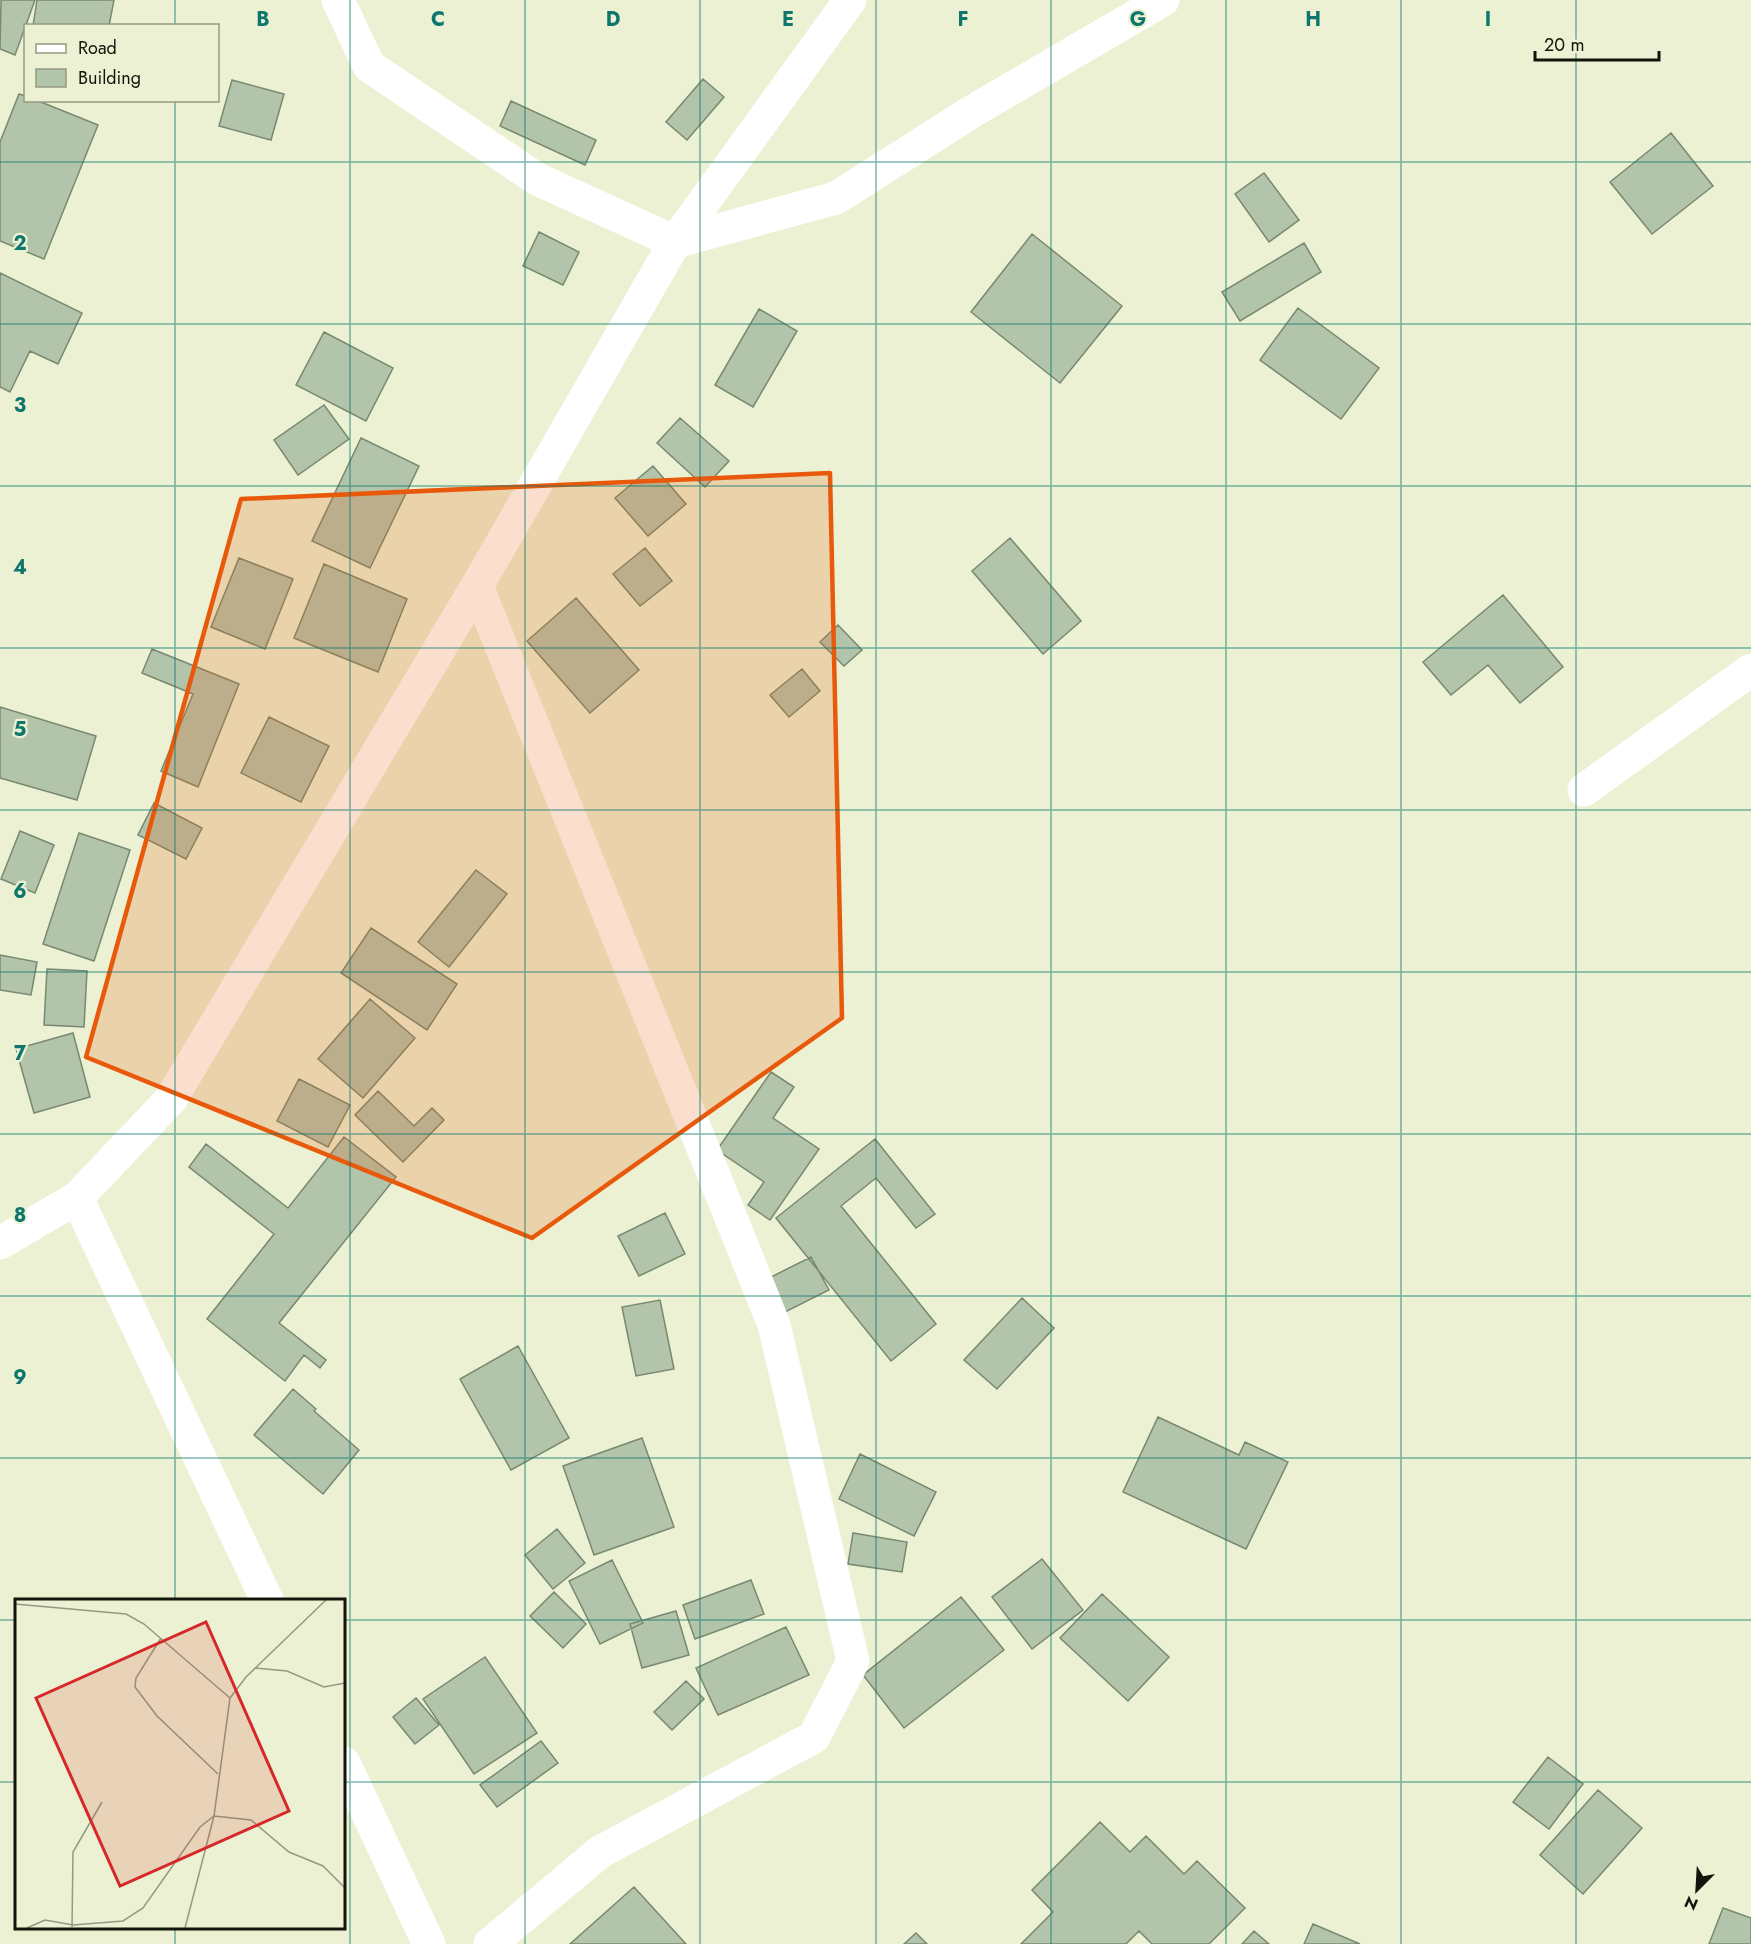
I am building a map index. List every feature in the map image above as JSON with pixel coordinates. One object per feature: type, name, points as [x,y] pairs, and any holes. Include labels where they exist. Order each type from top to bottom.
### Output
[{"type":"street","points":[[338,0],[369,66],[537,179],[675,242],[836,198],[973,111],[1163,0]]},
{"type":"street","points":[[0,1243],[77,1198],[171,1098],[477,586],[675,242],[850,0]]},
{"type":"street","points":[[477,586],[774,1325],[853,1661],[814,1737],[600,1852],[490,1944]]},
{"type":"street","points":[[1584,790],[1751,670]]},
{"type":"street","points":[[77,1198],[267,1599]]},
{"type":"street","points":[[345,1765],[429,1944]]},
{"type":"highlighted area","points":[[830,473],[842,1018],[532,1238],[86,1057],[241,499]]},
{"type":"building","points":[[1,0],[35,0],[26,24],[24,24],[15,55],[0,49]]},
{"type":"building","points":[[37,0],[114,0],[109,24],[33,24]]},
{"type":"building","points":[[703,79],[724,97],[687,140],[666,122]]},
{"type":"building","points":[[232,80],[284,94],[271,140],[219,126]]},
{"type":"building","points":[[19,94],[24,95],[24,102],[41,102],[98,125],[44,259],[0,241],[0,142]]},
{"type":"building","points":[[511,101],[596,140],[585,165],[500,126]]},
{"type":"building","points":[[1671,133],[1713,186],[1652,234],[1610,182]]},
{"type":"building","points":[[1264,173],[1299,220],[1269,242],[1235,194]]},
{"type":"building","points":[[539,232],[579,252],[563,285],[523,266]]},
{"type":"building","points":[[1032,234],[1122,306],[1060,383],[971,312]]},
{"type":"building","points":[[1304,243],[1321,272],[1240,321],[1222,292]]},
{"type":"building","points":[[0,273],[82,313],[58,364],[30,351],[10,392],[0,387]]},
{"type":"building","points":[[1298,308],[1379,368],[1341,419],[1260,360]]},
{"type":"building","points":[[759,309],[797,331],[753,407],[715,385]]},
{"type":"building","points":[[324,332],[393,368],[366,421],[296,385]]},
{"type":"building","points":[[324,405],[349,439],[298,475],[274,440]]},
{"type":"building","points":[[680,418],[729,461],[705,487],[657,443]]},
{"type":"building","points":[[361,438],[419,466],[370,568],[312,541]]},
{"type":"building","points":[[653,466],[686,504],[648,536],[615,498]]},
{"type":"building","points":[[1010,538],[1081,621],[1043,654],[972,571]]},
{"type":"building","points":[[645,548],[672,581],[640,606],[613,574]]},
{"type":"building","points":[[239,558],[293,579],[265,649],[211,627]]},
{"type":"building","points":[[324,564],[407,599],[378,672],[294,638]]},
{"type":"building","points":[[1503,595],[1563,667],[1520,703],[1488,665],[1451,695],[1423,662]]},
{"type":"building","points":[[576,598],[639,670],[590,713],[527,641]]},
{"type":"building","points":[[838,625],[862,650],[844,666],[820,642]]},
{"type":"building","points":[[152,649],[239,684],[198,787],[161,771],[193,694],[142,673]]},
{"type":"building","points":[[802,669],[820,691],[789,717],[770,695]]},
{"type":"building","points":[[0,707],[96,736],[77,800],[0,778]]},
{"type":"building","points":[[269,717],[329,746],[301,802],[241,773]]},
{"type":"building","points":[[154,803],[202,828],[186,859],[138,835]]},
{"type":"building","points":[[20,831],[54,845],[35,893],[1,879]]},
{"type":"building","points":[[79,833],[130,850],[94,961],[43,944]]},
{"type":"building","points":[[476,870],[507,894],[449,967],[418,942]]},
{"type":"building","points":[[371,928],[457,984],[427,1030],[341,973]]},
{"type":"building","points":[[0,955],[37,962],[31,995],[0,990]]},
{"type":"building","points":[[47,969],[87,971],[84,1027],[44,1025]]},
{"type":"building","points":[[370,999],[415,1038],[363,1098],[318,1059]]},
{"type":"building","points":[[73,1033],[90,1097],[34,1113],[16,1049]]},
{"type":"building","points":[[771,1072],[794,1087],[773,1118],[819,1149],[770,1220],[748,1205],[764,1182],[717,1150]]},
{"type":"building","points":[[299,1079],[350,1105],[328,1147],[277,1121]]},
{"type":"building","points":[[378,1091],[414,1126],[432,1108],[444,1120],[403,1162],[355,1115]]},
{"type":"building","points":[[344,1137],[396,1177],[279,1323],[326,1360],[320,1368],[304,1355],[285,1381],[207,1319],[274,1234],[189,1167],[206,1144],[288,1208]]},
{"type":"building","points":[[875,1139],[935,1214],[916,1228],[876,1178],[841,1206],[936,1324],[891,1361],[776,1218]]},
{"type":"building","points":[[665,1213],[685,1254],[639,1276],[618,1236]]},
{"type":"building","points":[[811,1257],[829,1290],[781,1314],[765,1280]]},
{"type":"building","points":[[1022,1298],[1054,1328],[997,1389],[964,1360]]},
{"type":"building","points":[[660,1300],[674,1369],[636,1376],[622,1307]]},
{"type":"building","points":[[518,1346],[569,1438],[511,1470],[460,1379]]},
{"type":"building","points":[[293,1389],[316,1409],[314,1411],[359,1450],[323,1494],[254,1435]]},
{"type":"building","points":[[1158,1417],[1239,1455],[1245,1442],[1288,1462],[1246,1549],[1123,1492]]},
{"type":"building","points":[[642,1438],[674,1527],[594,1555],[563,1466]]},
{"type":"building","points":[[860,1454],[936,1492],[914,1536],[839,1499]]},
{"type":"building","points":[[557,1529],[585,1563],[553,1589],[525,1555]]},
{"type":"building","points":[[853,1533],[907,1542],[902,1572],[848,1564]]},
{"type":"building","points":[[1042,1559],[1083,1610],[1032,1649],[992,1597]]},
{"type":"building","points":[[612,1560],[643,1623],[600,1644],[569,1581]]},
{"type":"building","points":[[751,1580],[764,1614],[695,1639],[683,1605]]},
{"type":"building","points":[[554,1592],[586,1624],[563,1648],[530,1616]]},
{"type":"building","points":[[1102,1594],[1169,1657],[1128,1701],[1060,1638]]},
{"type":"building","points":[[961,1597],[1004,1650],[904,1728],[863,1675]]},
{"type":"building","points":[[676,1611],[689,1655],[642,1668],[630,1624]]},
{"type":"building","points":[[786,1627],[809,1675],[718,1715],[696,1668]]},
{"type":"building","points":[[485,1657],[537,1733],[474,1774],[423,1699]]},
{"type":"building","points":[[686,1681],[704,1699],[672,1730],[654,1712]]},
{"type":"building","points":[[416,1698],[439,1725],[415,1744],[393,1717]]},
{"type":"building","points":[[541,1741],[558,1763],[497,1807],[480,1785]]},
{"type":"building","points":[[1548,1757],[1583,1784],[1549,1829],[1513,1802]]},
{"type":"building","points":[[1598,1790],[1642,1828],[1583,1894],[1540,1855]]},
{"type":"building","points":[[1100,1822],[1130,1852],[1146,1836],[1184,1874],[1197,1861],[1245,1908],[1209,1944],[1152,1944],[1139,1931],[1126,1944],[1021,1944],[1053,1912],[1032,1890]]},
{"type":"building","points":[[634,1887],[686,1944],[570,1944]]},
{"type":"building","points":[[1723,1908],[1751,1918],[1751,1944],[1709,1944]]},
{"type":"building","points":[[1313,1924],[1360,1944],[1304,1944]]},
{"type":"building","points":[[1254,1931],[1269,1944],[1242,1944]]},
{"type":"building","points":[[916,1933],[927,1944],[904,1944]]}]
